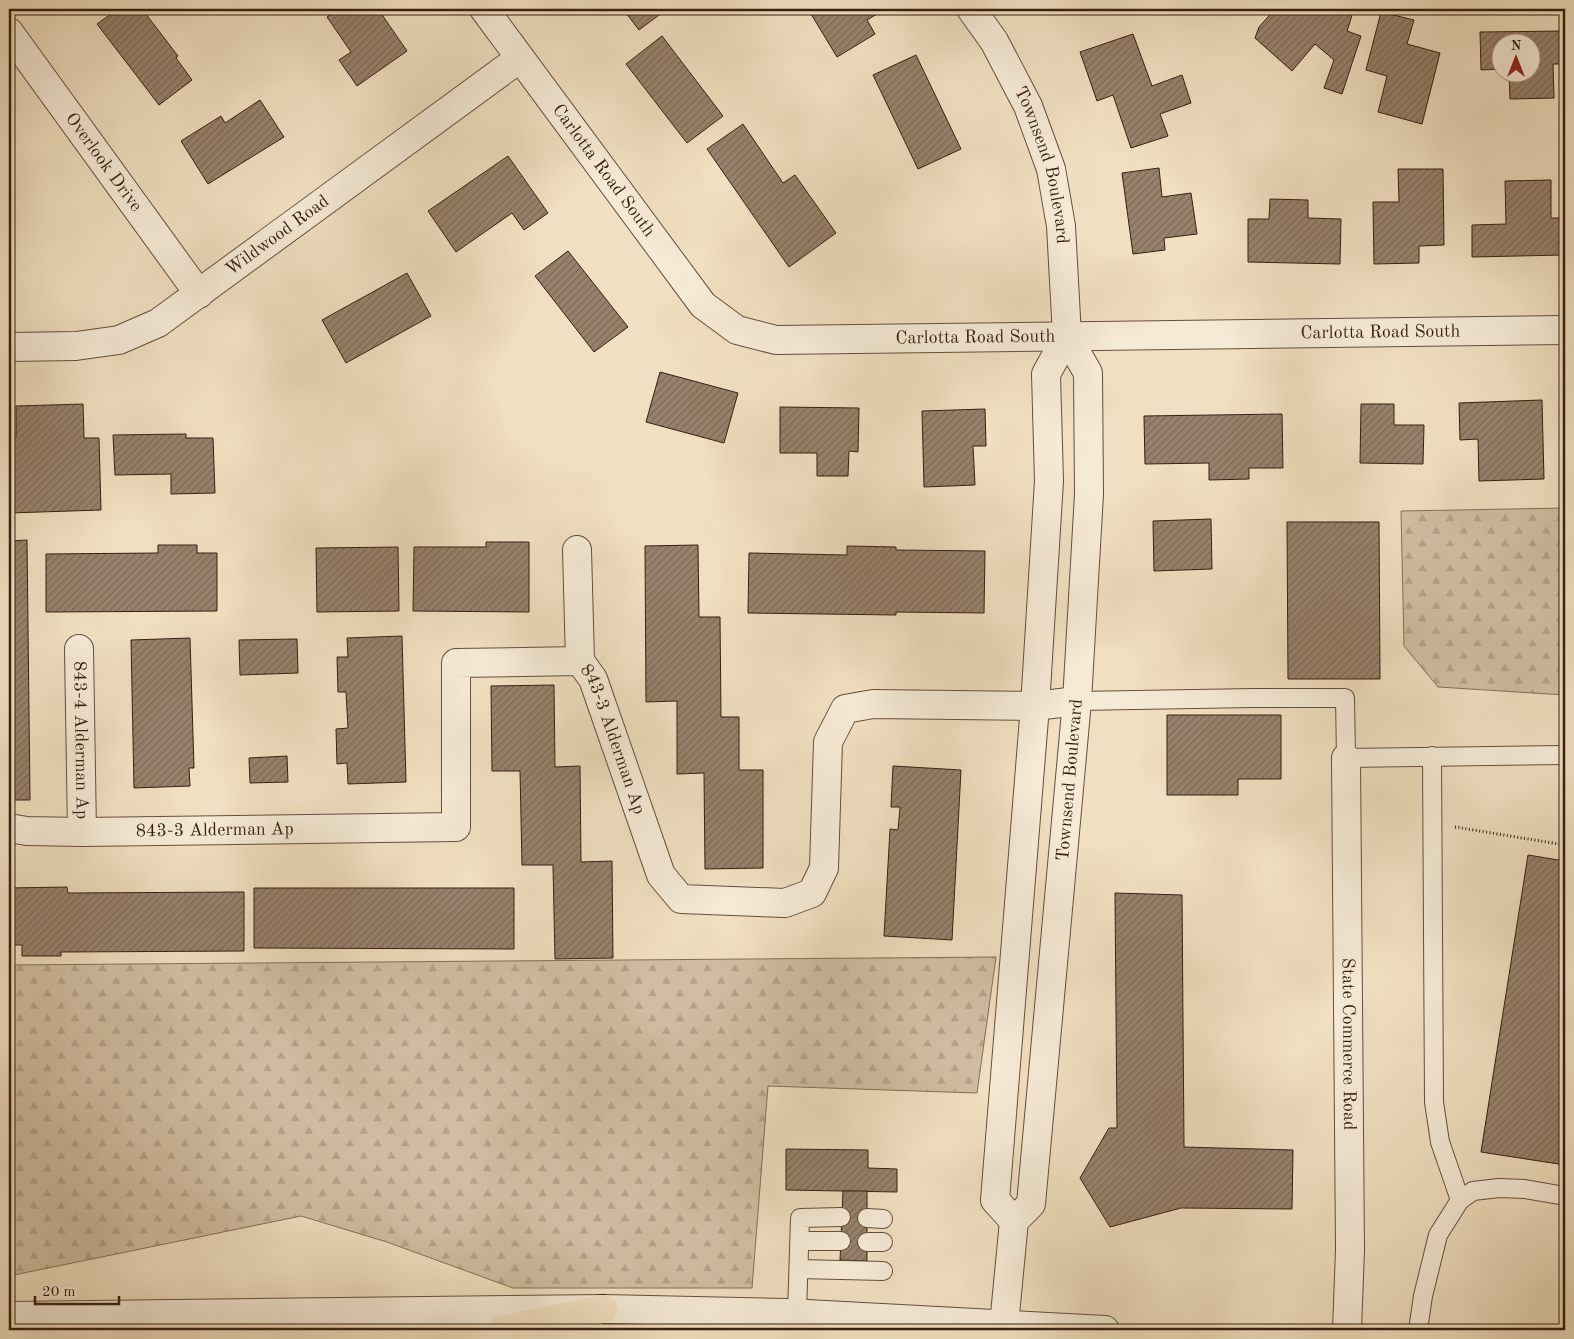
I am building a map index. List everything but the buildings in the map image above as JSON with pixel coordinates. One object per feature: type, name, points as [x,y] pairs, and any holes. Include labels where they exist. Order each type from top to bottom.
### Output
[{"type":"highway","points":[[501,1330],[603,1309]]},
{"type":"street","name":"Carlotta Road South","points":[[484,9],[703,305],[737,330],[776,340],[1565,330]]},
{"type":"street","name":"Townsend Boulevard","points":[[970,9],[994,41],[1028,106],[1051,169],[1061,226],[1067,336],[1088,373],[1090,494],[1077,701],[1032,1204],[1014,1221]]},
{"type":"street","name":"Overlook Drive","points":[[9,32],[199,294]]},
{"type":"street","name":"Wildwood Road","points":[[9,347],[76,346],[119,340],[158,323],[520,58]]},
{"type":"street","points":[[1004,1324],[1014,1221],[995,1200],[1035,706],[1049,481],[1046,374],[1067,336]]},
{"type":"street","points":[[577,550],[580,661]]},
{"type":"street","name":"843-4 Alderman Ap","points":[[79,649],[82,832]]},
{"type":"street","name":"843-3 Alderman Ap","points":[[9,828],[26,831],[82,832],[456,827],[456,662],[580,661],[594,679],[661,875],[681,899],[785,903],[812,893],[824,868],[828,742],[845,709],[872,704],[1035,706],[1077,701]]},
{"type":"street","name":"State Commerce Road","points":[[1346,758],[1350,1250],[1347,1330]]},
{"type":"street","points":[[9,1316],[603,1309],[798,1314],[1105,1330]]},
{"type":"lane","points":[[1077,701],[1345,698],[1346,758],[1565,755]]},
{"type":"lane","points":[[1432,756],[1434,1102],[1440,1142],[1460,1200]]},
{"type":"lane","points":[[1418,1330],[1423,1296],[1438,1235],[1460,1200],[1473,1191],[1499,1188],[1526,1189],[1565,1196]]},
{"type":"lane","points":[[798,1314],[800,1218],[841,1218]]},
{"type":"lane","points":[[800,1241],[841,1241]]},
{"type":"lane","points":[[799,1269],[883,1271]]},
{"type":"path","points":[[1452,827],[1565,845]]},
{"type":"green space","points":[[1565,508],[1565,695],[1438,687],[1404,646],[1401,511]]},
{"type":"green space","points":[[996,957],[977,1093],[768,1086],[752,1288],[513,1288],[387,1242],[301,1216],[9,1276],[9,965]]}]
